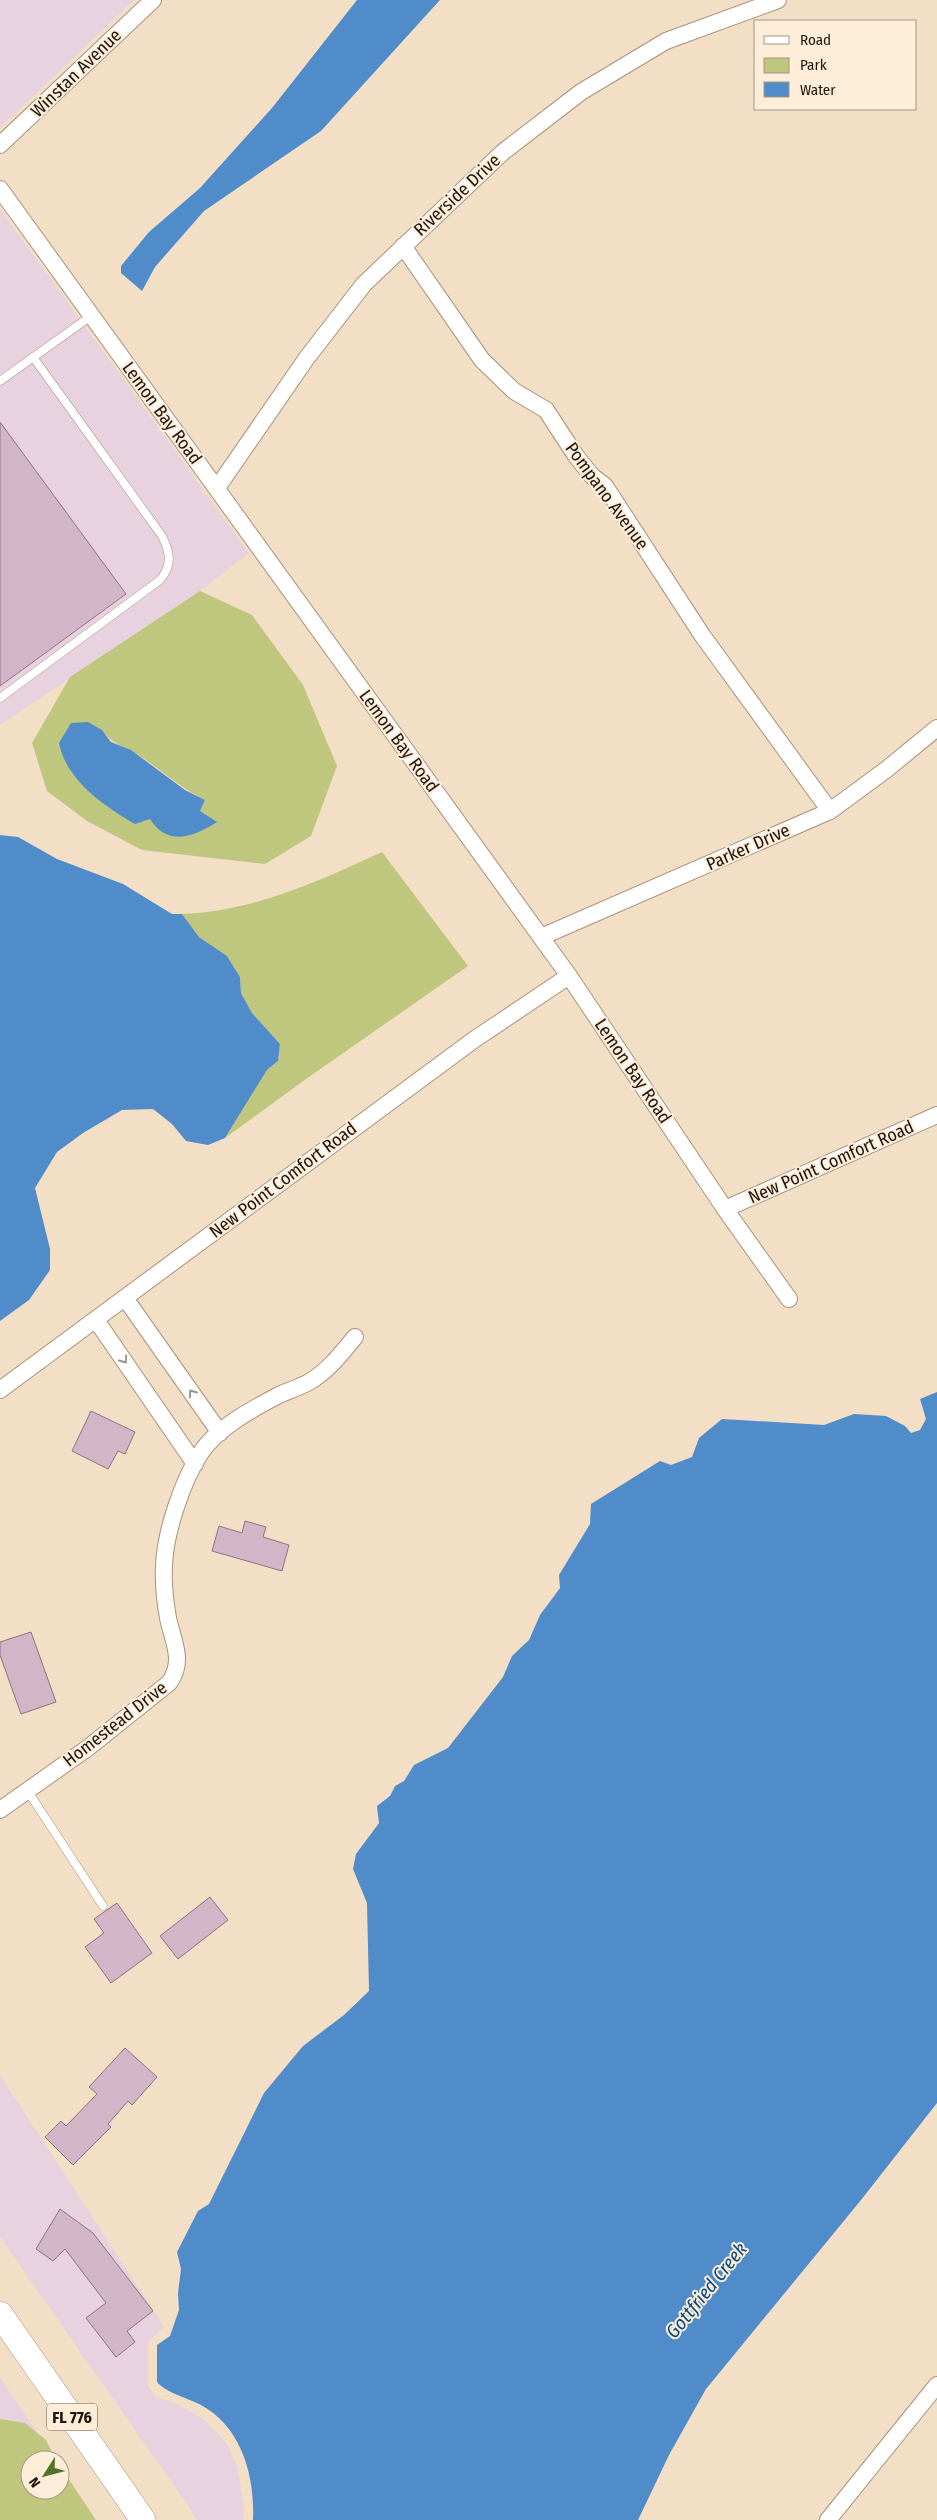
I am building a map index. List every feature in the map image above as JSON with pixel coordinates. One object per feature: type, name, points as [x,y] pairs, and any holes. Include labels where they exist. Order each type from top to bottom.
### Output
[{"type":"main road","name":"FL 776","points":[[0,2314],[143,2520]]},
{"type":"street","name":"Winstan Avenue","points":[[0,145],[153,0]]},
{"type":"street","name":"Riverside Drive","points":[[216,488],[306,359],[364,284],[503,152],[581,92],[666,41],[778,0]]},
{"type":"street","name":"Lemon Bay Road","points":[[0,189],[569,976],[725,1208],[789,1299]]},
{"type":"street","name":"Pompano Avenue","points":[[403,246],[482,360],[514,392],[546,410],[576,456],[592,476],[605,486],[702,635],[830,811]]},
{"type":"street","name":"Parker Drive","points":[[541,937],[830,811],[887,769],[937,728]]},
{"type":"street","name":"New Point Comfort Road","points":[[0,1390],[475,1039],[569,976]]},
{"type":"street","name":"New Point Comfort Road","points":[[725,1208],[937,1115]]},
{"type":"street","points":[[125,1298],[220,1433]]},
{"type":"street","points":[[96,1320],[195,1464]]},
{"type":"street","name":"Homestead Drive","points":[[0,1810],[128,1718],[158,1693],[175,1674],[178,1654],[169,1621],[164,1585],[166,1545],[172,1520],[195,1464],[206,1447],[220,1433],[257,1408],[318,1376],[335,1361],[355,1338]]},
{"type":"street","points":[[828,2520],[937,2385]]},
{"type":"lane","points":[[0,381],[91,316]]},
{"type":"lane","points":[[0,698],[160,580],[167,573],[170,556],[162,536],[33,357]]},
{"type":"lane","points":[[27,1790],[103,1906]]},
{"type":"shaded area","points":[[0,0],[134,0],[0,128]]},
{"type":"shaded area","points":[[0,209],[203,489],[201,492],[208,497],[249,553],[200,591],[0,725]]},
{"type":"shaded area","points":[[0,2075],[164,2327],[148,2343],[148,2386],[157,2398],[171,2401],[204,2419],[227,2444],[237,2465],[244,2506],[243,2520],[198,2520],[0,2237]]},
{"type":"shaded area","points":[[0,2378],[39,2435],[25,2423],[0,2419]]},
{"type":"green space","points":[[200,591],[252,615],[303,685],[337,766],[311,836],[265,864],[142,850],[87,821],[47,791],[32,743],[70,677]],"holes":[[[102,730],[106,735],[205,800],[200,811],[216,822],[150,819]]]},
{"type":"green space","points":[[382,852],[468,966],[225,1138],[267,1070],[278,1061],[280,1044],[252,1013],[241,993],[240,977],[227,956],[199,937],[182,914],[234,908],[285,893],[334,874]]},
{"type":"green space","points":[[0,2419],[25,2423],[46,2440],[51,2450],[20,2450],[20,2500],[70,2500],[70,2481],[96,2520],[0,2520]]},
{"type":"water","points":[[357,0],[440,0],[321,131],[204,211],[155,267],[142,291],[121,273],[121,266],[149,232],[200,188],[272,108]]},
{"type":"water","points":[[88,722],[102,730],[111,742],[131,750],[185,790],[205,800],[200,811],[217,822],[190,835],[173,836],[157,828],[150,819],[135,824],[99,800],[88,791],[69,769],[59,743],[71,723]]},
{"type":"water","points":[[0,835],[18,837],[57,859],[123,884],[172,914],[182,914],[199,937],[227,956],[240,977],[241,993],[252,1013],[280,1044],[278,1061],[267,1070],[225,1138],[208,1145],[186,1141],[172,1124],[153,1109],[122,1110],[83,1133],[57,1152],[35,1188],[50,1249],[50,1270],[29,1300],[0,1321]]},
{"type":"water","name":"Gottfried Creek","points":[[937,1392],[937,2103],[861,2200],[706,2389],[669,2455],[638,2520],[253,2520],[253,2504],[248,2471],[236,2440],[227,2426],[215,2414],[201,2405],[166,2389],[157,2382],[157,2345],[170,2336],[179,2310],[178,2293],[181,2269],[177,2252],[198,2211],[209,2204],[264,2093],[303,2046],[344,2015],[369,1991],[367,1903],[353,1869],[356,1854],[379,1823],[377,1806],[390,1796],[395,1786],[404,1781],[414,1765],[448,1748],[503,1677],[512,1656],[529,1640],[540,1615],[560,1588],[559,1575],[590,1524],[591,1504],[660,1461],[671,1465],[692,1457],[699,1438],[722,1419],[824,1425],[854,1414],[886,1416],[905,1426],[911,1433],[920,1430],[926,1419],[920,1399]]},
{"type":"building","points":[[0,422],[126,594],[0,686]]},
{"type":"building","points":[[91,1411],[135,1432],[125,1454],[118,1451],[108,1469],[72,1451]]},
{"type":"building","points":[[245,1521],[266,1527],[263,1537],[289,1545],[282,1571],[212,1551],[219,1526],[242,1533]]},
{"type":"building","points":[[31,1632],[56,1702],[21,1714],[0,1655],[0,1642]]},
{"type":"building","points":[[210,1897],[228,1920],[178,1959],[160,1936]]},
{"type":"building","points":[[117,1903],[152,1953],[111,1983],[85,1947],[104,1933],[94,1919]]},
{"type":"building","points":[[125,2048],[157,2077],[132,2105],[128,2101],[108,2124],[111,2127],[73,2165],[45,2137],[61,2121],[66,2126],[97,2094],[89,2087]]},
{"type":"building","points":[[60,2209],[93,2233],[153,2311],[127,2331],[135,2342],[116,2357],[86,2318],[106,2303],[65,2249],[53,2261],[36,2249]]}]
